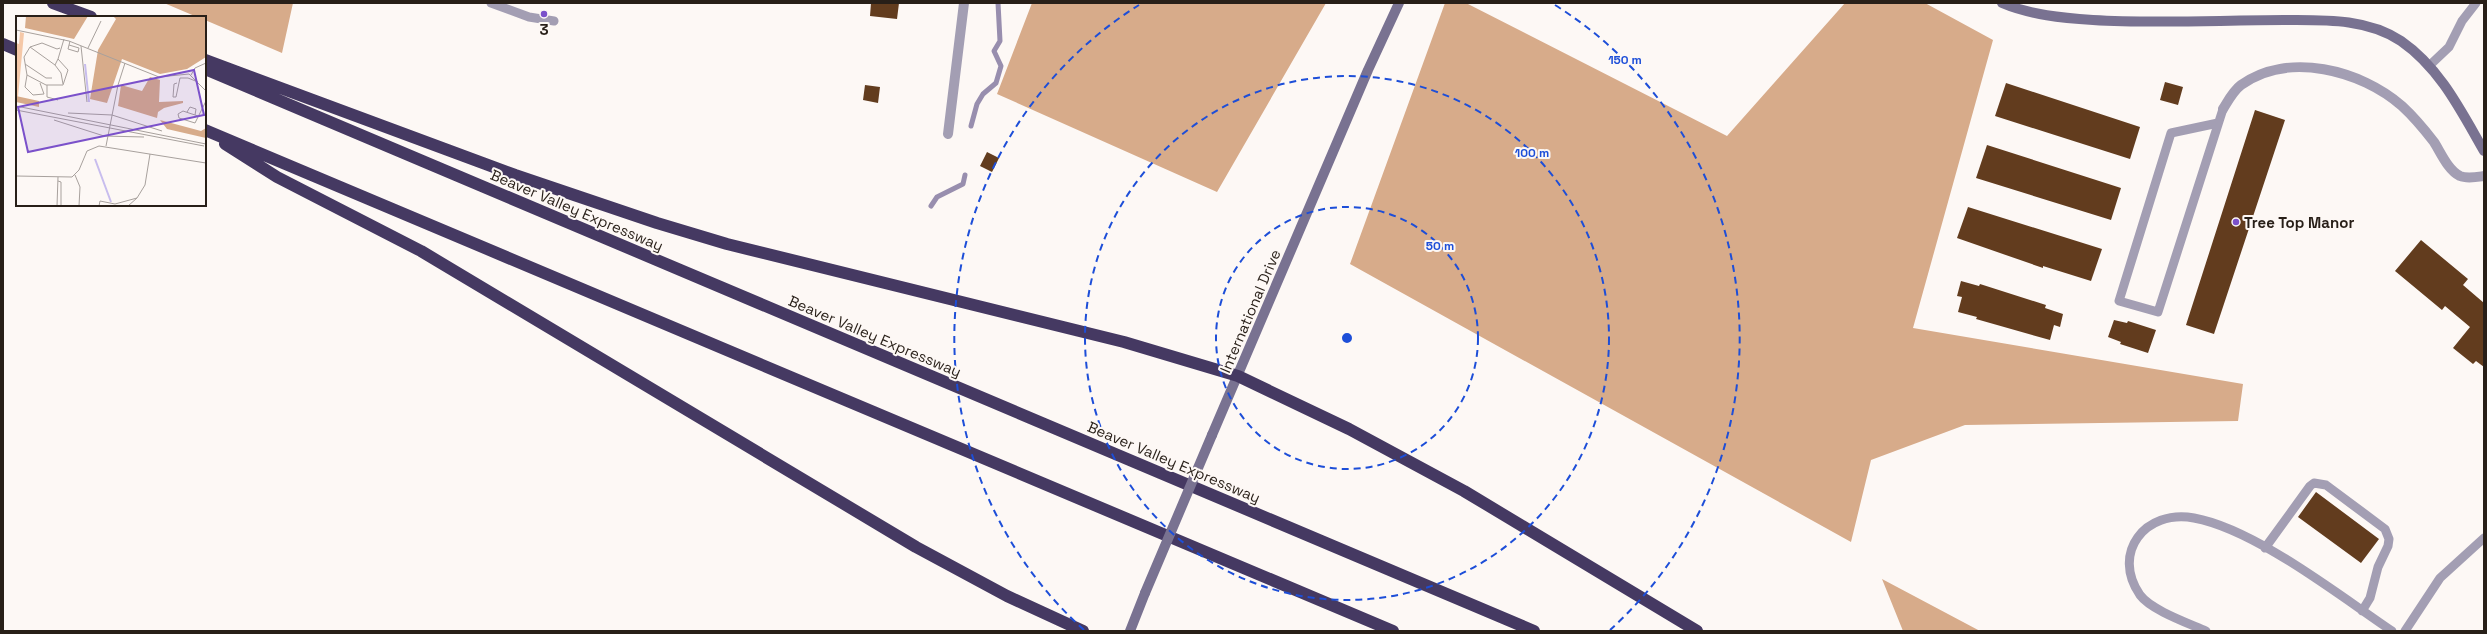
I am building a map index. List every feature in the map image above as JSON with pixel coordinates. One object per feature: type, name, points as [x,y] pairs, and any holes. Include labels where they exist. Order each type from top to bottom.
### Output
[{"type":"highway","points":[[52,3],[81,16]]},
{"type":"highway","points":[[52,3],[88,16]]},
{"type":"highway","points":[[3,44],[16,50]]},
{"type":"highway","points":[[206,60],[515,175],[657,223],[727,244],[1124,342],[1238,376],[1349,429],[1464,491],[1697,631]]},
{"type":"highway","name":"Beaver Valley Expressway","points":[[206,69],[1534,631]]},
{"type":"highway","points":[[206,131],[1392,631]]},
{"type":"highway","points":[[206,132],[277,177],[421,251],[916,547],[1007,596],[1083,631]]},
{"type":"street","points":[[948,134],[964,3]]},
{"type":"street","name":"International Drive","points":[[1130,631],[1362,84],[1399,3]]},
{"type":"street","points":[[2002,3],[2035,13],[2074,18],[2153,24],[2265,20],[2315,20],[2359,24],[2388,34],[2430,65],[2442,80],[2483,146]]},
{"type":"street","points":[[2223,109],[2240,86],[2269,71],[2299,68],[2333,72],[2373,86],[2401,106],[2424,130],[2448,164],[2460,176],[2472,178],[2484,176]]},
{"type":"lane","points":[[491,3],[529,17],[554,20]]},
{"type":"lane","points":[[2430,65],[2449,47],[2462,21],[2476,3]]},
{"type":"lane","points":[[2218,123],[2171,133],[2119,301],[2158,312],[2223,109]]},
{"type":"lane","points":[[2265,548],[2310,486],[2314,483],[2326,485],[2385,529],[2388,534],[2388,546],[2378,567],[2370,598],[2362,611]]},
{"type":"lane","points":[[2206,631],[2156,608],[2140,594],[2132,575],[2130,564],[2132,552],[2140,533],[2151,523],[2163,518],[2194,518],[2217,525],[2265,548],[2392,631]]},
{"type":"lane","points":[[2405,631],[2440,578],[2484,538]]},
{"type":"shaded area","points":[[164,3],[293,3],[282,53],[206,20],[206,16],[195,16]]},
{"type":"shaded area","points":[[1032,3],[1326,3],[1217,192],[997,94]]},
{"type":"shaded area","points":[[1445,3],[1466,3],[1727,136],[1845,3],[1925,3],[1993,40],[1913,328],[2243,384],[2238,421],[1965,425],[1871,460],[1851,542],[1350,264]]},
{"type":"shaded area","points":[[1882,579],[1980,631],[1903,631]]},
{"type":"building","points":[[871,3],[899,3],[897,19],[870,16]]},
{"type":"building","points":[[2165,82],[2183,87],[2178,105],[2160,100]]},
{"type":"building","points":[[2006,83],[2140,127],[2130,159],[1995,116]]},
{"type":"building","points":[[865,85],[880,87],[878,103],[863,100]]},
{"type":"building","name":"Tree Top Manor","points":[[2255,110],[2285,120],[2214,334],[2186,325]]},
{"type":"building","points":[[1987,145],[2121,188],[2111,220],[1976,178]]},
{"type":"building","points":[[987,152],[999,158],[992,172],[980,166]]},
{"type":"building","points":[[1968,207],[2102,249],[2091,281],[2043,266],[2043,268],[1957,238]]},
{"type":"building","points":[[2421,240],[2468,279],[2463,285],[2484,303],[2484,367],[2476,361],[2473,364],[2453,348],[2470,327],[2445,306],[2442,310],[2395,271]]},
{"type":"building","points":[[1961,281],[1979,286],[1980,284],[2046,305],[2045,308],[2063,314],[2060,327],[2054,325],[2050,340],[1976,319],[1977,317],[1958,312],[1962,297],[1957,296]]},
{"type":"building","points":[[2114,320],[2127,323],[2128,321],[2156,330],[2148,353],[2120,344],[2121,342],[2108,337]]},
{"type":"building","points":[[2316,492],[2379,539],[2361,563],[2298,517]]},
{"type":"waterway","points":[[971,126],[977,104],[983,94],[996,83],[1001,66],[994,51],[1000,41],[998,3]]},
{"type":"waterway","points":[[931,206],[937,197],[963,184],[965,175]]},
{"type":"place","name":"3","points":[[544,14]]},
{"type":"place","name":"Tree Top Manor","points":[[2236,222]]}]
